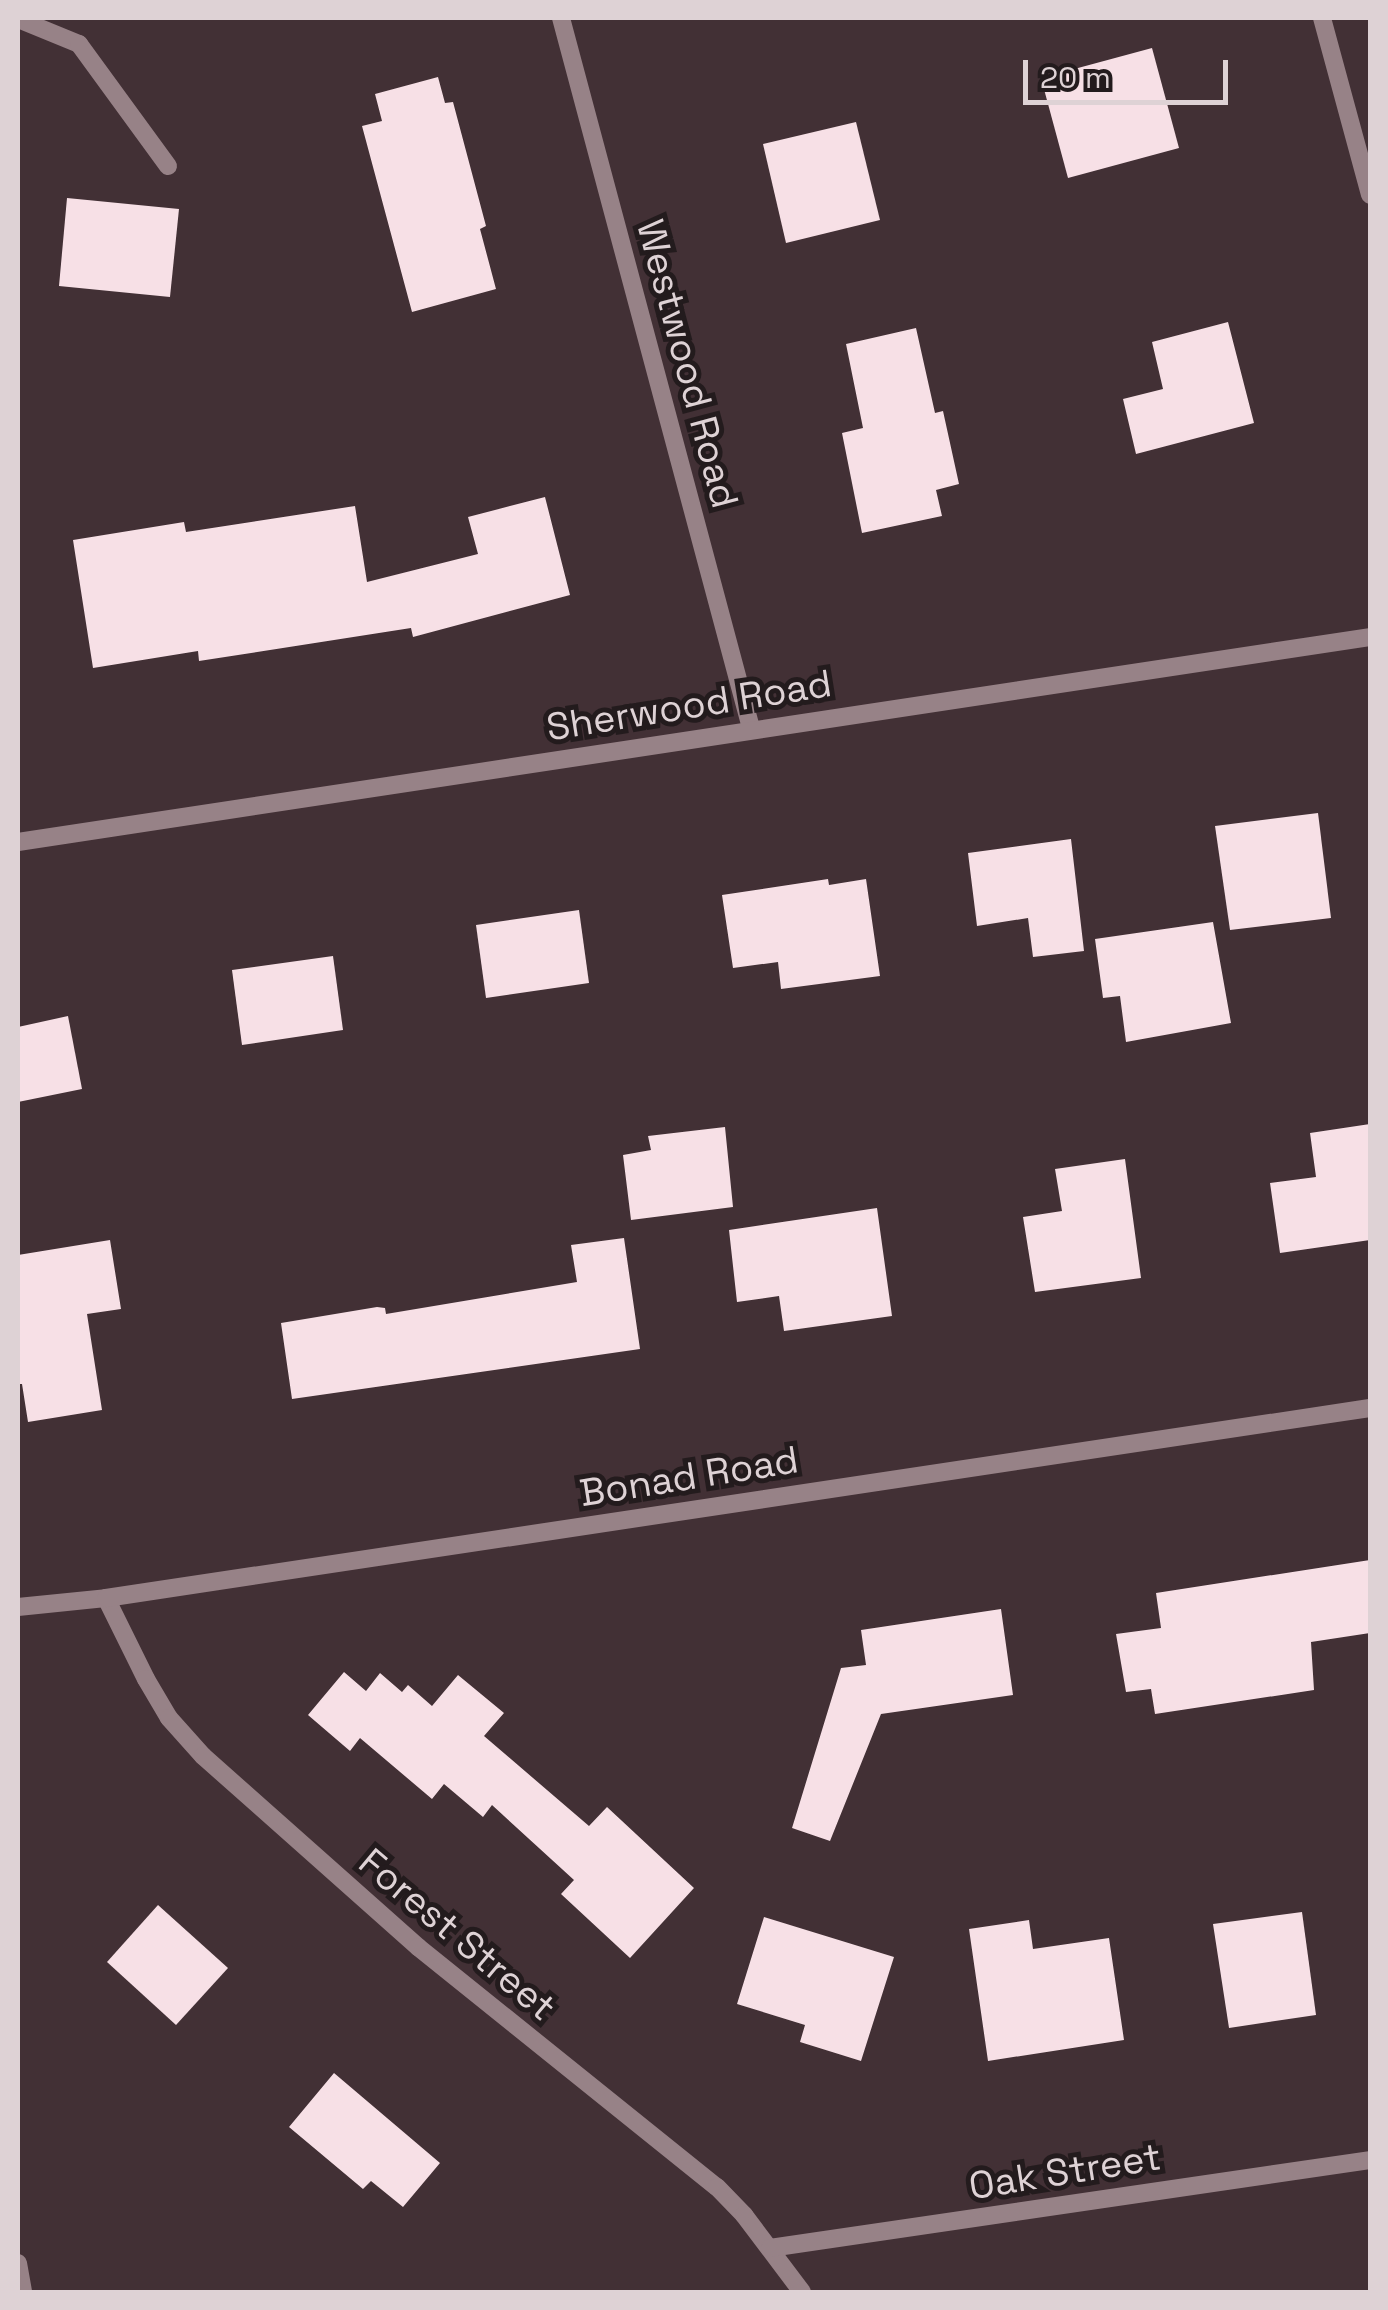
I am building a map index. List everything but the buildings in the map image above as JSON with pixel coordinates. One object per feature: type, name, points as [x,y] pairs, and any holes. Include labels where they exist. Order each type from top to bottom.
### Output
[{"type":"street","name":"Westwood Road","points":[[561,18],[751,728]]},
{"type":"street","points":[[1322,18],[1370,195]]},
{"type":"street","points":[[18,19],[79,44],[168,166]]},
{"type":"street","name":"Sherwood Road","points":[[18,842],[1370,637]]},
{"type":"street","name":"Bonad Road","points":[[18,1607],[106,1598],[1370,1408]]},
{"type":"street","name":"Forest Street","points":[[106,1598],[169,1718],[202,1756],[418,1947],[716,2187],[770,2248],[802,2292]]},
{"type":"street","name":"Oak Street","points":[[770,2248],[1370,2160]]},
{"type":"street","points":[[18,2263],[23,2292]]}]
